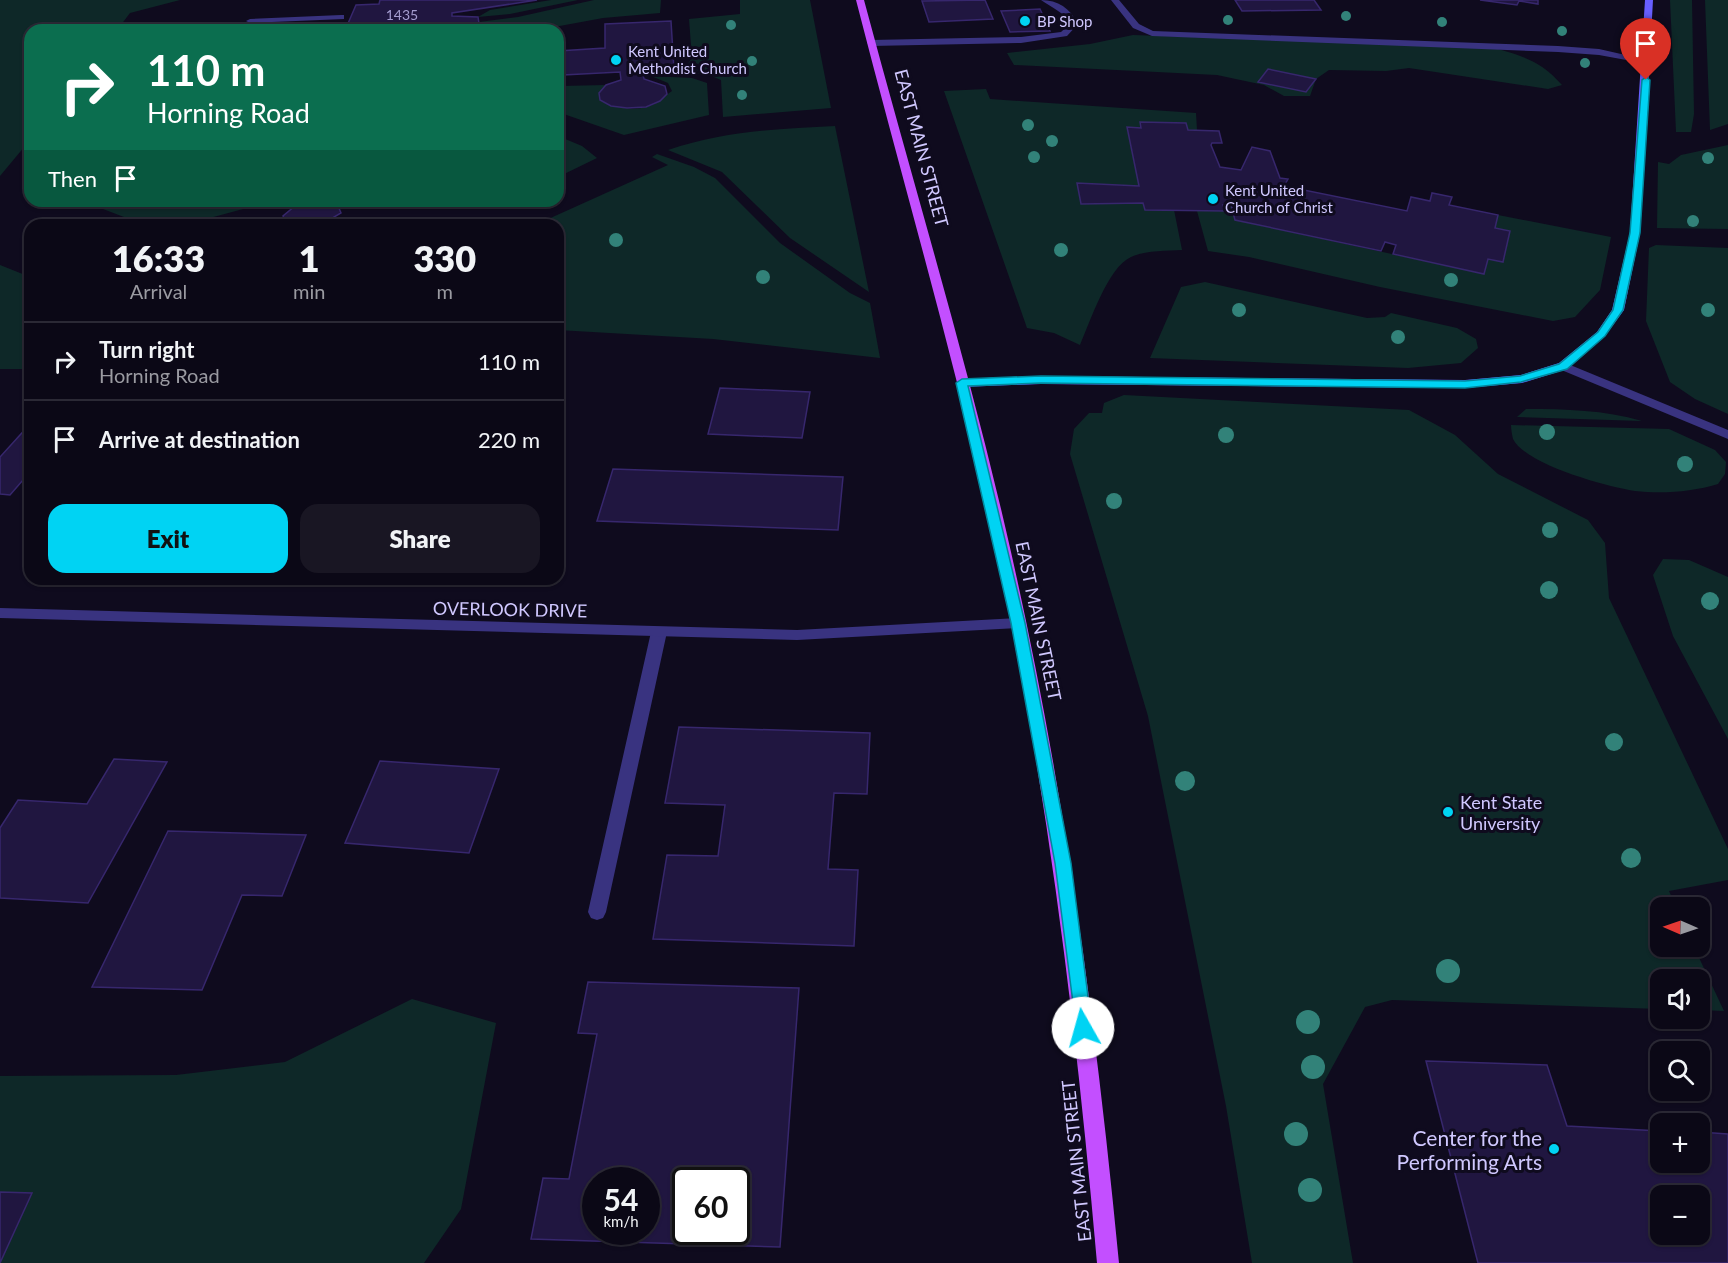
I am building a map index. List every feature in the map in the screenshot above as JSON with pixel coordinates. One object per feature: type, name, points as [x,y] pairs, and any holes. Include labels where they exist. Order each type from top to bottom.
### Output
[{"type":"main road","name":"EAST MAIN STREET","points":[[860,0],[962,383],[1018,623],[1063,863],[1097,1132],[1108,1263]]},
{"type":"street","points":[[871,43],[1021,40],[1064,34],[1074,24],[1071,16],[1062,8],[1045,0]]},
{"type":"street","points":[[1115,0],[1136,26],[1152,33],[1558,49],[1599,52],[1648,61]]},
{"type":"street","points":[[962,383],[1041,380],[1465,384],[1521,379],[1563,366],[1601,334],[1618,310],[1626,282],[1636,224],[1648,61],[1649,0]]},
{"type":"street","points":[[250,21],[341,17]]},
{"type":"street","points":[[1563,366],[1728,435]]},
{"type":"street","name":"OVERLOOK DRIVE","points":[[0,613],[796,635],[1018,623]]},
{"type":"street","points":[[597,912],[659,632]]},
{"type":"green space","points":[[0,0],[180,0],[130,13],[122,24],[24,24],[24,147],[0,176]]},
{"type":"green space","points":[[551,0],[578,0],[510,14],[478,17],[490,10]]},
{"type":"green space","points":[[594,0],[661,0],[660,13],[603,18],[564,25],[479,24],[479,22],[518,17]]},
{"type":"green space","points":[[740,0],[810,0],[831,108],[723,117],[721,80],[709,75],[682,72],[692,58],[689,19],[740,14]]},
{"type":"green space","points":[[1670,0],[1692,0],[1694,114],[1691,132],[1676,132]]},
{"type":"green space","points":[[1705,0],[1728,0],[1728,124],[1710,130]]},
{"type":"green space","points":[[1133,35],[1491,47],[1538,64],[1562,85],[1548,89],[1409,68],[1386,71],[1329,70],[1316,79],[1310,96],[1284,96],[1264,85],[1217,75],[1014,65],[1007,53],[1090,44]]},
{"type":"green space","points":[[651,76],[692,78],[707,83],[709,115],[624,135],[564,114],[564,86],[606,85],[599,93],[600,100],[630,109],[647,107],[661,100],[672,91],[668,83]]},
{"type":"green space","points":[[986,89],[990,99],[1196,113],[1197,130],[1188,130],[1186,123],[1140,122],[1141,128],[1127,128],[1139,186],[1078,184],[1081,204],[1143,203],[1145,210],[1174,210],[1182,250],[1143,253],[1123,263],[1107,283],[1080,345],[1054,333],[1027,328],[944,91]]},
{"type":"green space","points":[[835,126],[869,292],[790,238],[722,172],[668,150],[730,135]]},
{"type":"green space","points":[[564,138],[582,146],[597,158],[564,174]]},
{"type":"green space","points":[[1728,145],[1728,229],[1657,228],[1658,162],[1669,164],[1681,155]]},
{"type":"green space","points":[[657,154],[694,167],[715,178],[780,243],[850,293],[870,303],[880,358],[713,339],[564,330],[564,219],[548,219],[668,165],[652,157]]},
{"type":"green space","points":[[1223,205],[1231,205],[1235,220],[1484,274],[1488,259],[1503,262],[1510,231],[1495,228],[1498,215],[1611,237],[1600,290],[1575,317],[1553,321],[1380,287],[1249,257],[1208,251],[1197,211],[1225,211]]},
{"type":"green space","points":[[103,207],[251,207],[206,219],[129,219],[103,209]]},
{"type":"green space","points":[[1656,245],[1728,248],[1728,414],[1695,399],[1670,382],[1646,321],[1649,248]]},
{"type":"green space","points":[[0,265],[24,275],[24,369],[0,369]]},
{"type":"green space","points":[[1205,282],[1367,318],[1385,317],[1391,313],[1457,328],[1476,339],[1478,348],[1461,363],[1408,368],[1150,358],[1181,287]]},
{"type":"green space","name":"Kent State University","points":[[1124,395],[1409,410],[1455,435],[1498,474],[1588,520],[1605,543],[1609,598],[1728,849],[1728,880],[1669,891],[1672,897],[1650,897],[1650,957],[1699,957],[1704,969],[1650,969],[1650,1009],[1392,1000],[1365,1007],[1323,1084],[1353,1263],[1252,1263],[1226,1106],[1148,716],[1070,454],[1074,429],[1089,413],[1102,413],[1104,403]]},
{"type":"green space","points":[[1526,409],[1585,411],[1613,414],[1642,421],[1517,417]]},
{"type":"green space","points":[[1511,425],[1669,429],[1715,450],[1726,462],[1725,474],[1718,484],[1687,491],[1656,492],[1623,489],[1588,480],[1534,458],[1521,449],[1513,439]]},
{"type":"green space","points":[[1663,559],[1689,560],[1728,577],[1728,739],[1673,636],[1653,575]]},
{"type":"green space","name":"Kent State University","points":[[1710,981],[1724,1011],[1710,1010]]},
{"type":"green space","points":[[412,999],[496,1023],[461,1209],[424,1263],[0,1263],[0,1076],[176,1075],[285,1062]]},
{"type":"building","points":[[380,0],[537,0],[452,13],[452,16],[478,17],[479,24],[348,24],[356,5],[379,4]]},
{"type":"building","points":[[985,0],[993,19],[929,22],[922,1]]},
{"type":"building","points":[[1235,0],[1314,0],[1321,10],[1242,11]]},
{"type":"building","points":[[1480,0],[1538,0],[1538,4],[1519,1],[1517,5]]},
{"type":"building","name":"BP Shop","points":[[1040,9],[1050,31],[1010,32],[1001,11]]},
{"type":"building","name":"Kent United Methodist Church","points":[[671,21],[674,70],[642,71],[644,79],[665,86],[667,94],[660,101],[646,107],[611,106],[600,100],[599,93],[606,85],[621,80],[620,72],[564,75],[564,51],[605,48],[605,24]]},
{"type":"building","points":[[1268,69],[1316,79],[1306,92],[1258,82]]},
{"type":"building","name":"Kent United Church of Christ","points":[[1140,122],[1186,123],[1188,130],[1219,131],[1222,143],[1211,145],[1220,167],[1241,170],[1252,147],[1270,151],[1280,178],[1288,179],[1284,186],[1407,211],[1411,197],[1430,201],[1432,193],[1452,197],[1449,205],[1498,215],[1495,228],[1510,231],[1503,262],[1488,259],[1484,274],[1393,254],[1396,245],[1385,242],[1381,251],[1235,220],[1231,205],[1223,205],[1225,211],[1145,210],[1143,203],[1081,204],[1077,183],[1139,186],[1127,127],[1141,128]]},
{"type":"building","points":[[294,207],[338,207],[341,213],[331,219],[284,219],[283,216]]},
{"type":"building","points":[[720,388],[810,392],[802,438],[708,434]]},
{"type":"building","points":[[24,431],[24,479],[10,495],[0,494],[0,457]]},
{"type":"building","points":[[613,469],[843,477],[838,530],[597,521]]},
{"type":"building","points":[[679,727],[870,733],[867,794],[834,793],[828,869],[858,870],[854,946],[653,939],[667,855],[718,856],[725,805],[665,803]]},
{"type":"building","points":[[114,759],[167,762],[88,903],[0,898],[0,828],[18,800],[87,804]]},
{"type":"building","points":[[380,761],[499,769],[469,853],[345,843]]},
{"type":"building","points":[[168,831],[306,835],[282,896],[242,895],[202,990],[92,987]]},
{"type":"building","points":[[588,982],[799,988],[780,1247],[718,1245],[750,1245],[750,1167],[672,1167],[672,1244],[660,1243],[660,1167],[582,1167],[582,1241],[531,1239],[543,1178],[569,1179],[597,1034],[578,1033]]},
{"type":"building","name":"Center for the Performing Arts","points":[[1426,1061],[1547,1065],[1567,1126],[1650,1130],[1650,1173],[1710,1173],[1710,1133],[1728,1134],[1728,1263],[1478,1263]]},
{"type":"building","points":[[0,1192],[32,1193],[0,1263]]},
{"type":"place","name":"BP Shop","points":[[1025,21]]},
{"type":"place","name":"Kent United Methodist Church","points":[[616,60]]},
{"type":"place","name":"Kent United Church of Christ","points":[[1213,199]]},
{"type":"place","name":"Kent State University","points":[[1448,812]]},
{"type":"place","name":"Center for the Performing Arts","points":[[1554,1149]]},
{"type":"route","points":[[1083,1028],[1063,863],[1018,623],[980,452],[962,383],[1041,380],[1465,384],[1521,379],[1563,366],[1601,334],[1618,310],[1635,233],[1640,137],[1646,80]]}]
